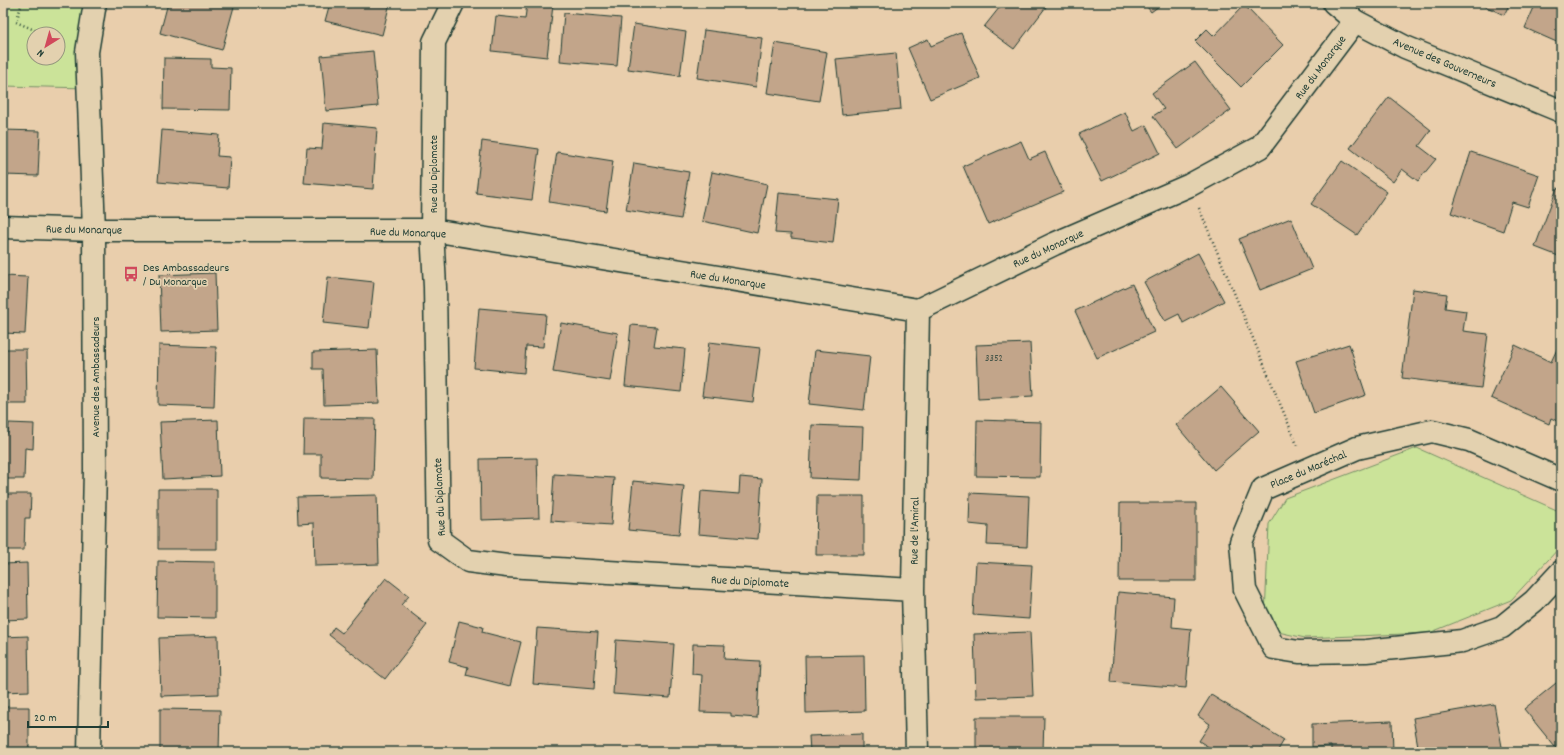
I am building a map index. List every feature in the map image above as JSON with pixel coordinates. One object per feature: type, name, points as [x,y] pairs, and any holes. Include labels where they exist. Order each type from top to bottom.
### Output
[{"type":"street","name":"Avenue des Ambassadeurs","points":[[89,752],[95,469],[94,230],[86,52],[95,3]]},
{"type":"street","name":"Rue du Diplomate","points":[[453,3],[434,42],[432,230],[435,287],[439,540],[468,561],[507,566],[913,590]]},
{"type":"street","name":"Avenue des Gouverneurs","points":[[1334,3],[1355,21],[1405,47],[1561,111]]},
{"type":"street","name":"Rue du Monarque","points":[[3,227],[94,230],[432,230],[918,310],[1054,244],[1190,185],[1260,147],[1355,21]]},
{"type":"street","name":"Rue de l'Amiral","points":[[917,752],[913,590],[918,310]]},
{"type":"street","name":"Place du Maréchal","points":[[1561,480],[1469,440],[1432,431],[1357,448],[1263,489],[1241,542],[1245,590],[1274,648],[1299,652],[1366,651],[1462,640],[1502,627],[1534,601],[1561,572]]},
{"type":"path","points":[[22,3],[16,22],[26,26]]},
{"type":"path","points":[[1190,185],[1308,470]]},
{"type":"green space","points":[[3,3],[95,3],[88,88],[3,86]]},
{"type":"green space","points":[[1417,448],[1561,512],[1561,546],[1511,600],[1429,633],[1305,638],[1278,632],[1265,615],[1269,524],[1285,498]]},
{"type":"building","points":[[168,3],[235,3],[222,50],[160,33]]},
{"type":"building","points":[[330,3],[390,3],[382,35],[325,21]]},
{"type":"building","points":[[527,3],[553,5],[547,57],[492,51],[496,16],[525,19]]},
{"type":"building","points":[[1003,3],[1049,3],[1014,49],[984,27]]},
{"type":"building","points":[[1144,3],[1163,3],[1151,12]]},
{"type":"building","points":[[1478,3],[1510,3],[1504,15]]},
{"type":"building","points":[[1536,3],[1561,3],[1561,44],[1525,28]]},
{"type":"building","points":[[1244,5],[1283,45],[1241,87],[1195,41],[1207,29],[1214,36]]},
{"type":"building","points":[[564,13],[621,18],[617,66],[560,61]]},
{"type":"building","points":[[634,24],[686,32],[680,76],[628,69]]},
{"type":"building","points":[[704,30],[762,38],[756,87],[697,78]]},
{"type":"building","points":[[961,33],[980,78],[930,99],[908,48],[928,39],[931,46]]},
{"type":"building","points":[[775,43],[827,52],[819,101],[767,93]]},
{"type":"building","points":[[373,51],[378,106],[326,111],[321,56]]},
{"type":"building","points":[[896,53],[901,109],[842,115],[836,59]]},
{"type":"building","points":[[164,58],[211,59],[211,67],[231,68],[230,110],[163,109]]},
{"type":"building","points":[[1195,62],[1231,110],[1178,149],[1153,116],[1164,109],[1152,93]]},
{"type":"building","points":[[1389,97],[1431,130],[1419,146],[1436,159],[1418,181],[1402,169],[1393,182],[1350,148]]},
{"type":"building","points":[[1125,112],[1134,131],[1146,125],[1160,153],[1102,181],[1079,134]]},
{"type":"building","points":[[324,123],[377,128],[373,189],[304,183],[307,148],[322,149]]},
{"type":"building","points":[[3,130],[40,131],[38,176],[3,175]]},
{"type":"building","points":[[162,130],[219,135],[217,156],[230,157],[228,188],[158,182]]},
{"type":"building","points":[[482,141],[539,149],[532,200],[476,193]]},
{"type":"building","points":[[1021,141],[1029,159],[1045,152],[1063,192],[988,224],[963,166]]},
{"type":"building","points":[[557,152],[613,161],[606,211],[549,202]]},
{"type":"building","points":[[1471,152],[1539,175],[1528,207],[1512,202],[1503,231],[1451,213]]},
{"type":"building","points":[[1342,161],[1387,192],[1357,235],[1311,204]]},
{"type":"building","points":[[634,163],[689,172],[681,219],[626,210]]},
{"type":"building","points":[[712,172],[767,184],[757,233],[702,221]]},
{"type":"building","points":[[1557,188],[1561,189],[1561,257],[1535,247]]},
{"type":"building","points":[[779,193],[838,199],[833,243],[791,238],[791,234],[775,233]]},
{"type":"building","points":[[1291,218],[1312,269],[1260,290],[1239,239]]},
{"type":"building","points":[[1198,253],[1224,301],[1183,323],[1179,314],[1165,321],[1144,282]]},
{"type":"building","points":[[215,273],[217,330],[161,332],[159,275]]},
{"type":"building","points":[[3,276],[28,277],[25,334],[3,333]]},
{"type":"building","points":[[328,277],[374,282],[369,328],[323,323]]},
{"type":"building","points":[[1132,284],[1154,332],[1097,358],[1075,311]]},
{"type":"building","points":[[1413,289],[1447,294],[1445,308],[1466,311],[1463,331],[1488,334],[1481,388],[1402,378]]},
{"type":"building","points":[[479,308],[546,314],[543,347],[526,346],[524,373],[474,368]]},
{"type":"building","points":[[561,323],[618,333],[610,381],[553,372]]},
{"type":"building","points":[[631,325],[657,327],[654,346],[685,349],[681,392],[625,386]]},
{"type":"building","points":[[709,342],[760,348],[753,402],[702,396]]},
{"type":"building","points":[[1030,343],[1033,396],[978,399],[976,345]]},
{"type":"building","points":[[1349,344],[1366,395],[1314,413],[1296,361]]},
{"type":"building","points":[[159,345],[216,347],[214,407],[158,405]]},
{"type":"building","points":[[1515,345],[1551,362],[1559,345],[1561,346],[1561,423],[1551,418],[1549,424],[1491,398]]},
{"type":"building","points":[[3,349],[26,349],[27,404],[3,404]]},
{"type":"building","points":[[377,350],[379,403],[324,405],[323,369],[313,369],[313,352]]},
{"type":"building","points":[[815,350],[870,356],[864,410],[809,404]]},
{"type":"building","points":[[1221,387],[1259,431],[1214,470],[1176,425]]},
{"type":"building","points":[[304,418],[375,419],[373,479],[321,478],[321,454],[303,454]]},
{"type":"building","points":[[218,420],[220,476],[163,479],[160,422]]},
{"type":"building","points":[[977,420],[1041,422],[1040,477],[976,476]]},
{"type":"building","points":[[9,423],[34,424],[33,449],[25,448],[24,479],[3,479],[3,433],[8,433]]},
{"type":"building","points":[[812,425],[863,427],[861,480],[810,478]]},
{"type":"building","points":[[537,458],[539,518],[481,520],[480,459]]},
{"type":"building","points":[[554,474],[614,478],[611,525],[551,521]]},
{"type":"building","points":[[740,477],[762,479],[758,539],[698,534],[701,491],[739,494]]},
{"type":"building","points":[[633,481],[684,486],[679,535],[628,530]]},
{"type":"building","points":[[158,489],[217,489],[217,549],[158,549]]},
{"type":"building","points":[[970,493],[1029,496],[1027,547],[987,545],[988,526],[969,524]]},
{"type":"building","points":[[3,494],[31,494],[30,518],[25,518],[24,550],[3,550]]},
{"type":"building","points":[[377,495],[379,564],[315,566],[314,523],[298,524],[297,497]]},
{"type":"building","points":[[817,496],[864,496],[864,555],[816,555]]},
{"type":"building","points":[[1120,503],[1196,503],[1196,581],[1119,581]]},
{"type":"building","points":[[158,561],[215,562],[215,618],[157,617]]},
{"type":"building","points":[[976,562],[1032,565],[1029,619],[973,615]]},
{"type":"building","points":[[27,563],[28,619],[3,620],[3,564]]},
{"type":"building","points":[[386,578],[409,596],[401,605],[427,625],[385,679],[329,635],[334,627],[342,633]]},
{"type":"building","points":[[1118,592],[1174,597],[1172,627],[1191,629],[1186,688],[1111,682]]},
{"type":"building","points":[[459,621],[483,627],[482,632],[521,642],[510,686],[466,675],[468,667],[449,662]]},
{"type":"building","points":[[537,628],[598,632],[594,689],[533,684]]},
{"type":"building","points":[[1030,632],[1033,696],[976,698],[974,634]]},
{"type":"building","points":[[28,636],[29,691],[3,692],[3,637]]},
{"type":"building","points":[[218,636],[219,694],[161,696],[159,638]]},
{"type":"building","points":[[616,640],[674,644],[670,698],[613,694]]},
{"type":"building","points":[[693,644],[725,645],[724,659],[760,661],[757,718],[731,716],[731,713],[700,712],[702,675],[692,674]]},
{"type":"building","points":[[864,655],[865,711],[806,713],[805,656]]},
{"type":"building","points":[[1561,679],[1561,752],[1559,752],[1524,709]]},
{"type":"building","points":[[1211,695],[1284,740],[1277,752],[1214,752],[1215,751],[1199,741],[1210,724],[1198,716]]},
{"type":"building","points":[[1494,704],[1503,752],[1419,752],[1413,718]]},
{"type":"building","points":[[3,707],[29,707],[29,752],[3,752]]},
{"type":"building","points":[[160,709],[220,710],[219,752],[160,752]]},
{"type":"building","points":[[976,717],[1044,717],[1043,751],[976,752]]},
{"type":"building","points":[[1392,721],[1393,752],[1331,752],[1331,746],[1312,747],[1312,724]]},
{"type":"building","points":[[862,734],[862,752],[810,752],[809,736]]},
{"type":"place","name":"Des Ambassadeurs / Du Monarque","points":[[131,274]]}]
